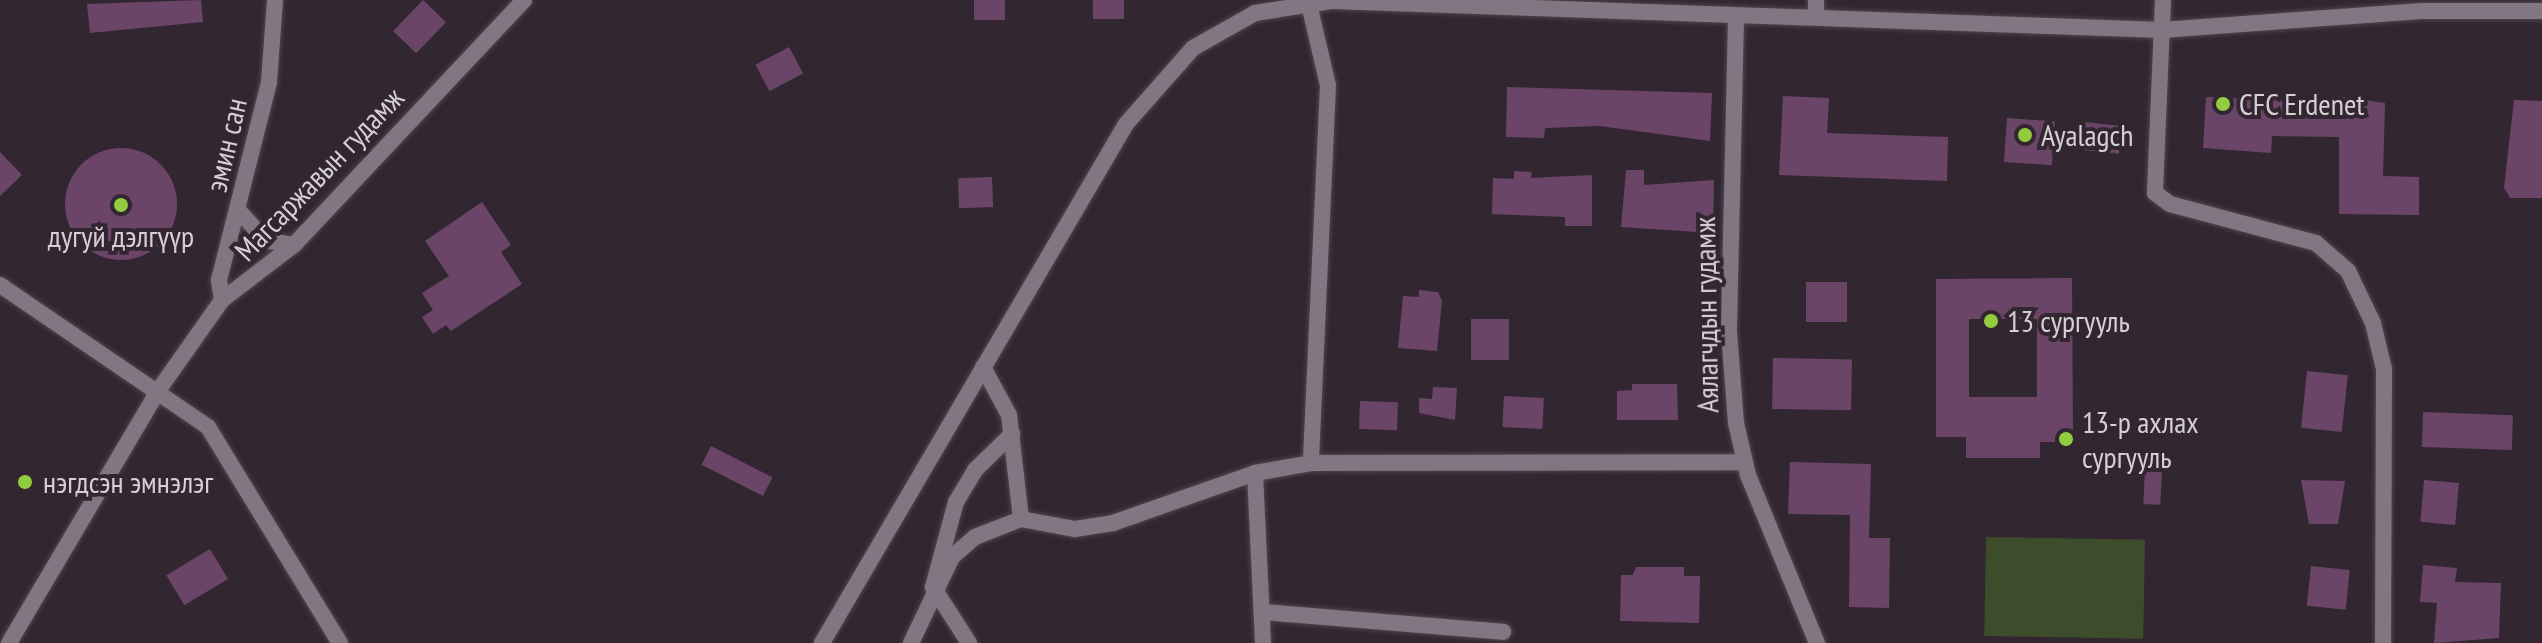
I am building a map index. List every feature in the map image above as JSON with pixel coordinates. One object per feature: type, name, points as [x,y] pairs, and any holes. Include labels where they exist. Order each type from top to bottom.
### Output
[{"type":"street","name":"эмин сан","points":[[222,300],[219,280],[239,211],[269,82],[275,0]]},
{"type":"street","name":"Магсаржавын гудамж","points":[[9,643],[160,388],[222,300],[294,245],[524,0]]},
{"type":"street","points":[[1816,0],[1816,17]]},
{"type":"street","points":[[2163,0],[2155,193],[2170,204],[2316,243],[2348,271],[2373,323],[2384,369],[2383,643]]},
{"type":"street","points":[[822,643],[983,367],[1153,88],[1224,27],[1309,1],[1736,18],[1816,17],[2162,30],[2421,11],[2542,11]]},
{"type":"street","points":[[1309,1],[1328,85],[1311,463]]},
{"type":"street","name":"Аялагчдын гудамж","points":[[1736,18],[1729,332],[1745,462],[1817,643]]},
{"type":"street","points":[[239,211],[265,240],[294,245]]},
{"type":"street","points":[[0,285],[160,388],[228,451],[340,643]]},
{"type":"street","points":[[983,367],[1003,395],[1012,434],[1021,519]]},
{"type":"street","points":[[911,643],[933,587],[956,502],[975,470],[1012,434]]},
{"type":"street","points":[[933,587],[975,537],[1021,519],[1075,529],[1113,523],[1255,473],[1311,463],[1745,462]]},
{"type":"street","points":[[1255,473],[1263,643]]},
{"type":"street","points":[[933,587],[969,643]]},
{"type":"street","points":[[1262,612],[1503,632]]},
{"type":"green space","points":[[1986,537],[2145,540],[2143,639],[1984,636]]},
{"type":"building","points":[[201,0],[203,22],[90,33],[87,4]]},
{"type":"building","points":[[423,0],[446,22],[416,53],[393,31]]},
{"type":"building","points":[[974,0],[1005,0],[1005,20],[974,20]]},
{"type":"building","points":[[1093,0],[1124,0],[1124,19],[1093,19]]},
{"type":"building","points":[[789,47],[803,73],[770,91],[755,65]]},
{"type":"building","points":[[1507,87],[1712,93],[1710,141],[1600,126],[1545,128],[1544,138],[1506,137]]},
{"type":"building","points":[[1783,96],[1829,98],[1827,133],[1948,137],[1947,181],[1779,175]]},
{"type":"building","points":[[2336,96],[2385,103],[2383,176],[2419,177],[2419,215],[2339,214],[2339,137],[2272,136],[2271,153],[2203,148],[2206,97],[2336,103]]},
{"type":"building","points":[[2514,100],[2542,101],[2542,198],[2510,198],[2504,188]]},
{"type":"building","points":[[2007,118],[2055,121],[2052,165],[2004,162]]},
{"type":"building","points":[[2084,122],[2122,126],[2119,154],[2081,150]]},
{"type":"building","name":"дугуй дэлгүүр","points":[[121,148],[142,153],[160,165],[172,183],[177,204],[172,225],[160,243],[142,255],[121,260],[100,255],[82,243],[70,225],[65,204],[70,183],[82,165],[100,153]]},
{"type":"building","points":[[0,152],[22,175],[0,196]]},
{"type":"building","points":[[1626,170],[1644,170],[1644,185],[1714,180],[1713,233],[1621,227]]},
{"type":"building","points":[[1514,171],[1532,172],[1531,178],[1592,175],[1592,226],[1565,226],[1565,217],[1492,214],[1493,178],[1514,179]]},
{"type":"building","points":[[992,177],[993,207],[959,208],[958,178]]},
{"type":"building","points":[[482,202],[511,245],[501,252],[522,284],[451,331],[446,325],[433,334],[422,317],[433,310],[422,293],[449,276],[425,241]]},
{"type":"building","points":[[2072,278],[2073,442],[2040,442],[2040,458],[1966,458],[1966,437],[1936,437],[1936,279]],"holes":[[[1969,319],[2037,319],[2037,397],[1969,397]]]},
{"type":"building","points":[[1806,282],[1847,282],[1847,322],[1806,322]]},
{"type":"building","points":[[1419,290],[1438,292],[1442,301],[1437,351],[1398,348],[1403,296],[1419,297]]},
{"type":"building","points":[[1471,319],[1509,319],[1509,360],[1471,360]]},
{"type":"building","points":[[1773,358],[1852,359],[1851,410],[1772,409]]},
{"type":"building","points":[[2307,371],[2348,375],[2342,432],[2301,428]]},
{"type":"building","points":[[1632,384],[1677,384],[1678,420],[1617,420],[1617,391],[1632,390]]},
{"type":"building","points":[[1433,387],[1457,388],[1455,420],[1419,413],[1419,398],[1432,399]]},
{"type":"building","points":[[1504,396],[1544,398],[1542,429],[1502,427]]},
{"type":"building","points":[[1360,401],[1398,402],[1397,430],[1359,429]]},
{"type":"building","points":[[2423,412],[2513,415],[2512,450],[2422,447]]},
{"type":"building","points":[[711,446],[772,477],[763,496],[701,465]]},
{"type":"building","points":[[1790,462],[1871,464],[1869,538],[1890,538],[1889,608],[1849,607],[1850,515],[1788,514]]},
{"type":"building","points":[[2145,471],[2162,472],[2160,505],[2143,504]]},
{"type":"building","points":[[2301,480],[2345,481],[2338,524],[2309,524]]},
{"type":"building","points":[[2424,480],[2459,483],[2455,525],[2420,522]]},
{"type":"building","points":[[210,549],[228,579],[184,605],[166,575]]},
{"type":"building","points":[[2423,565],[2457,568],[2455,582],[2501,583],[2499,638],[2434,643],[2437,603],[2420,602]]},
{"type":"building","points":[[2311,566],[2350,570],[2346,610],[2307,606]]},
{"type":"building","points":[[1636,567],[1684,567],[1684,576],[1700,576],[1699,623],[1620,621],[1621,575],[1633,575]]},
{"type":"place","name":"CFC Erdenet","points":[[2223,104]]},
{"type":"place","name":"Ayalagch","points":[[2025,135]]},
{"type":"place","name":"дугуй дэлгүүр","points":[[121,205]]},
{"type":"place","name":"13 сургууль","points":[[1991,321]]},
{"type":"place","name":"13-р ахлах сургууль","points":[[2066,439]]},
{"type":"place","name":"нэгдсэн эмнэлэг","points":[[25,482]]}]
